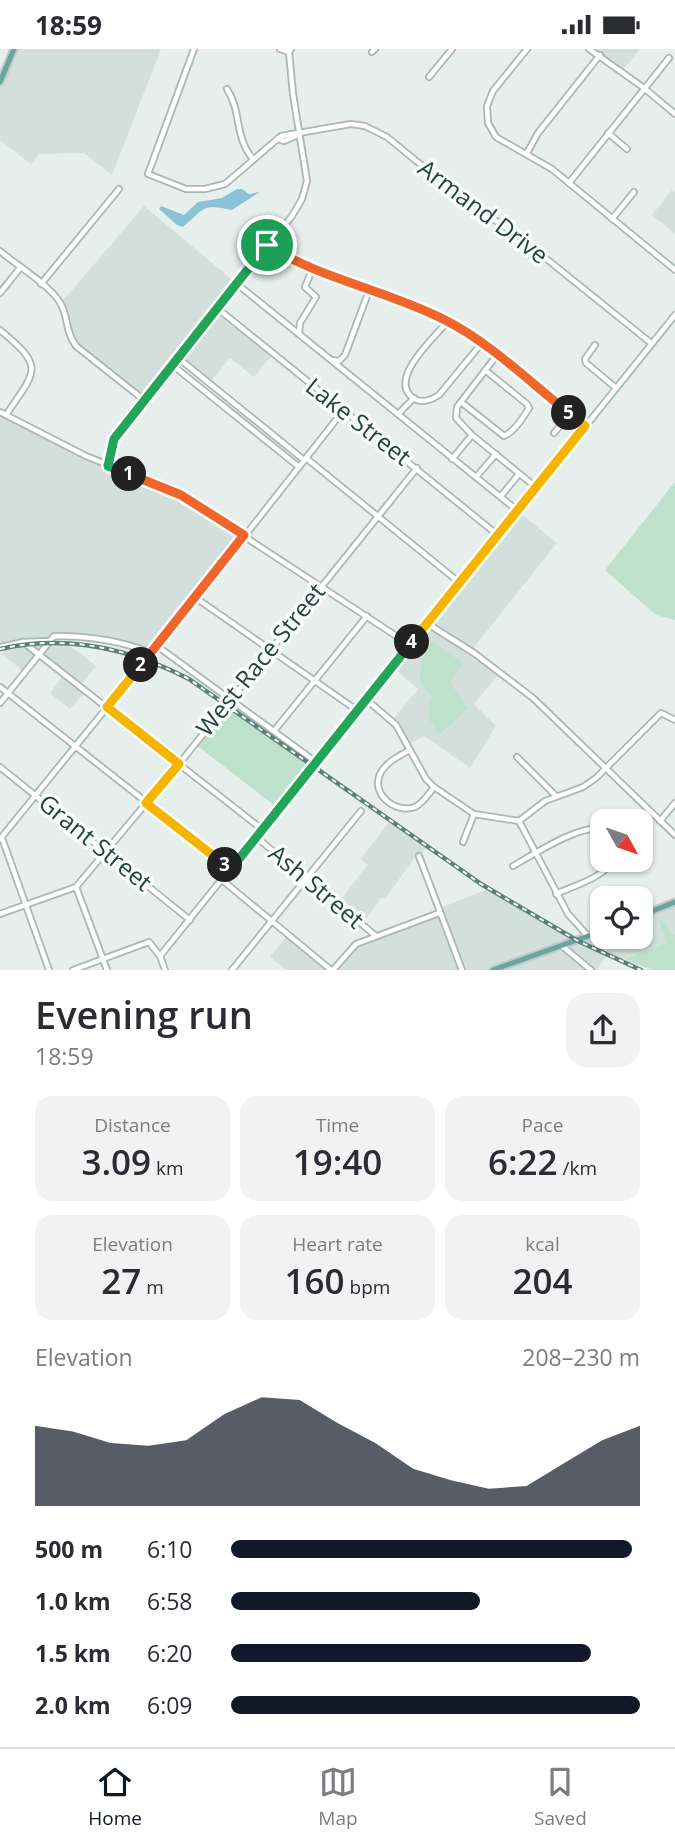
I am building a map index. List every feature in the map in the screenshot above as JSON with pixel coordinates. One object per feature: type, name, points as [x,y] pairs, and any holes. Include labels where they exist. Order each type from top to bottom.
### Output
[{"type":"main road","points":[[0,82],[12,49]]},
{"type":"main road","points":[[653,911],[675,902]]},
{"type":"main road","points":[[493,970],[589,937]]},
{"type":"street","points":[[194,49],[148,174],[186,189],[205,190],[225,184],[253,159],[244,149],[233,98],[227,89]]},
{"type":"street","points":[[108,466],[114,439],[292,216],[302,199],[307,181],[290,51],[281,49]]},
{"type":"street","points":[[429,77],[452,49]]},
{"type":"street","points":[[527,49],[493,91],[487,106],[488,123],[496,137],[527,153],[569,183],[675,271]]},
{"type":"street","points":[[589,49],[675,114]]},
{"type":"street","points":[[527,153],[538,133],[600,55]]},
{"type":"street","points":[[569,183],[669,58]]},
{"type":"street","name":"Armand Drive","points":[[253,159],[281,136],[351,124],[365,126],[387,137],[464,200],[513,232],[651,343]]},
{"type":"street","points":[[608,133],[627,149]]},
{"type":"street","points":[[41,285],[119,189]]},
{"type":"street","points":[[612,219],[634,192]]},
{"type":"street","points":[[267,245],[287,258],[370,288],[448,321],[497,355],[585,426]]},
{"type":"street","points":[[0,251],[61,303],[69,337],[76,346],[144,400]]},
{"type":"street","points":[[299,335],[300,323],[316,297],[305,287],[313,267]]},
{"type":"street","points":[[0,293],[20,268]]},
{"type":"street","points":[[237,284],[518,511]]},
{"type":"street","points":[[332,360],[339,361],[345,355],[370,288]]},
{"type":"street","name":"Lake Street","points":[[217,308],[499,535]]},
{"type":"street","points":[[160,956],[675,315]]},
{"type":"street","points":[[448,321],[408,369],[404,379],[405,387],[414,398],[432,400],[439,395],[481,344]]},
{"type":"street","points":[[0,330],[23,349],[32,365],[33,373],[3,414],[108,466],[181,495],[410,645]]},
{"type":"street","points":[[596,345],[585,359],[586,363],[617,388]]},
{"type":"street","points":[[497,355],[457,407],[456,418],[471,435],[537,488]]},
{"type":"street","points":[[177,357],[460,583]]},
{"type":"street","points":[[172,364],[299,467]]},
{"type":"street","points":[[461,402],[504,436],[510,433],[526,413],[529,408],[527,404],[485,370]]},
{"type":"street","points":[[398,414],[414,398]]},
{"type":"street","points":[[49,970],[1,838],[344,411]]},
{"type":"street","points":[[554,433],[570,414]]},
{"type":"street","points":[[452,459],[471,435]]},
{"type":"street","points":[[476,478],[496,454]]},
{"type":"street","name":"West Race Street","points":[[76,887],[179,764],[417,468]]},
{"type":"street","points":[[500,496],[519,474]]},
{"type":"street","points":[[196,598],[358,711]]},
{"type":"street","points":[[274,731],[367,616]]},
{"type":"street","points":[[428,624],[474,653],[533,698],[675,835]]},
{"type":"street","points":[[0,647],[52,638],[92,637],[135,646],[151,653]]},
{"type":"street","points":[[0,703],[52,638]]},
{"type":"street","points":[[23,642],[263,830]]},
{"type":"street","points":[[157,646],[316,762]]},
{"type":"street","points":[[0,687],[231,869]]},
{"type":"street","points":[[367,700],[392,720],[426,779],[434,787],[474,814],[519,821],[545,801],[583,787],[606,769],[661,713],[675,720]]},
{"type":"street","points":[[410,750],[381,771],[378,788],[381,795],[394,806],[416,807],[434,787]]},
{"type":"street","points":[[517,757],[556,796]]},
{"type":"street","name":"Grant Street","points":[[0,767],[190,920]]},
{"type":"street","points":[[660,821],[675,803]]},
{"type":"street","points":[[232,970],[361,811]]},
{"type":"street","points":[[463,842],[474,814]]},
{"type":"street","points":[[519,821],[556,894],[576,924],[589,937]]},
{"type":"street","points":[[513,866],[582,830],[590,829]]},
{"type":"street","name":"Ash Street","points":[[256,837],[376,936]]},
{"type":"street","points":[[419,856],[462,970]]},
{"type":"street","points":[[556,894],[602,872]]},
{"type":"street","points":[[222,880],[332,970],[356,944],[439,913]]},
{"type":"street","points":[[0,914],[76,887],[107,970]]},
{"type":"street","points":[[73,970],[149,942],[160,956],[165,970]]},
{"type":"street","points":[[562,946],[591,970]]},
{"type":"shaded area","points":[[10,49],[161,49],[112,175],[84,153],[39,154],[31,164],[0,140],[0,82]]},
{"type":"shaded area","points":[[589,49],[640,49],[622,71]]},
{"type":"shaded area","points":[[672,190],[675,192],[675,234],[652,215]]},
{"type":"shaded area","points":[[144,206],[237,284],[217,308],[273,354],[254,377],[230,358],[209,383],[177,357],[144,400],[76,346],[61,303]]},
{"type":"shaded area","points":[[0,413],[86,456],[181,495],[244,535],[151,653],[117,642],[54,636],[49,643],[65,642],[96,666],[80,686],[86,691],[70,709],[50,693],[64,675],[39,655],[24,672],[2,654],[6,648],[0,649]]},
{"type":"shaded area","points":[[518,511],[557,543],[471,651],[500,672],[474,704],[496,726],[470,768],[424,736],[408,745],[392,720],[418,689],[393,667]]},
{"type":"shaded area","points":[[390,821],[427,847],[414,858],[385,899],[382,897],[362,925],[338,904],[367,865],[361,859]]},
{"type":"shaded area","points":[[488,889],[578,941],[590,936],[590,949],[650,949],[620,960],[608,955],[596,970],[333,970],[356,944],[439,913],[438,909]]},
{"type":"shaded area","points":[[675,902],[675,935],[659,918],[666,943],[653,948],[653,911]]},
{"type":"shaded area","points":[[288,935],[331,970],[286,970],[270,957]]},
{"type":"green space","points":[[675,482],[675,620],[656,615],[605,570]]},
{"type":"green space","points":[[432,642],[463,663],[450,683],[468,708],[439,735],[428,717],[430,702],[434,696],[423,684],[420,670],[424,655]]},
{"type":"green space","points":[[231,699],[316,762],[279,809],[195,744]]},
{"type":"green space","points":[[658,917],[675,935],[675,970],[652,970],[624,959],[653,949],[666,943]]},
{"type":"water","points":[[237,189],[249,194],[260,192],[232,210],[209,207],[183,227],[159,209],[161,206],[184,215],[198,202],[222,198]]},
{"type":"railway","points":[[0,649],[49,643],[97,647],[143,659],[189,679],[481,884],[578,941],[641,970]]},
{"type":"route","points":[[267,245],[287,258],[370,288],[448,321],[497,355],[585,426],[231,869],[146,803],[179,764],[107,707],[244,535],[181,495],[108,466],[114,439],[267,245]]}]
